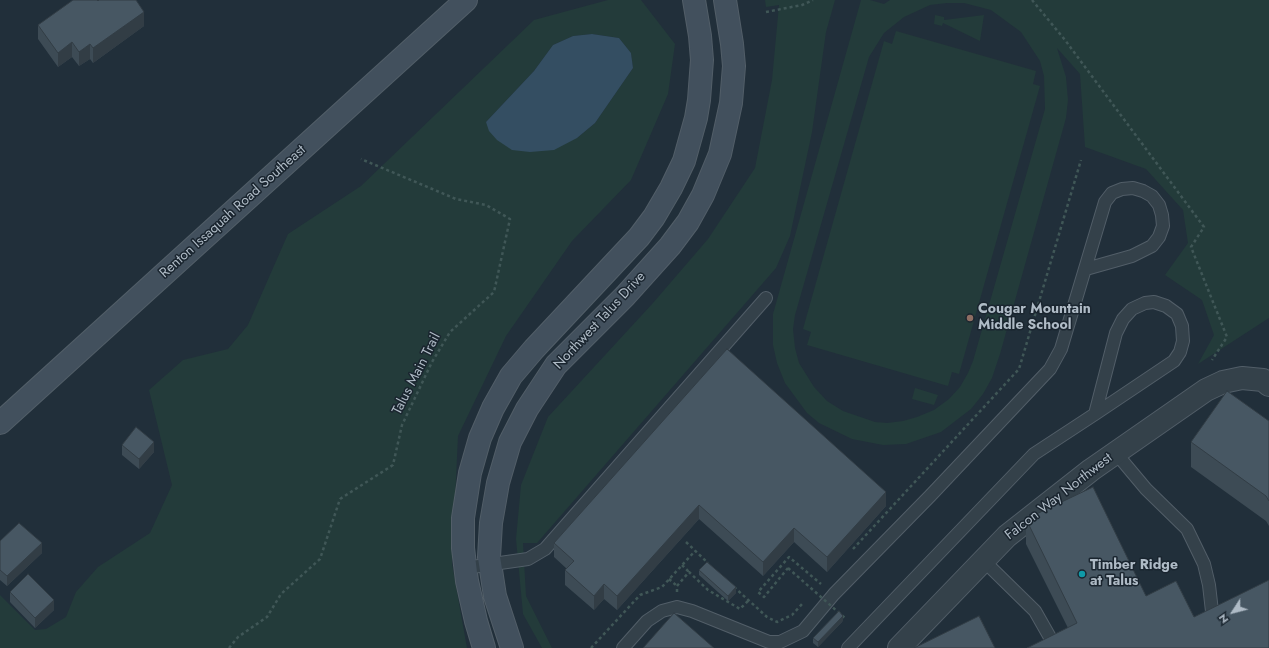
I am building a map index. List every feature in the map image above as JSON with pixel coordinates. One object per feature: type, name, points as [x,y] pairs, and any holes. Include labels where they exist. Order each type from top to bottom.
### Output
[{"type":"street","name":"Renton Issaquah Road Southeast","points":[[0,422],[466,0]]},
{"type":"street","name":"Northwest Talus Drive","points":[[484,648],[476,621],[465,568],[463,518],[470,473],[480,438],[493,408],[511,376],[534,349],[639,237],[663,203],[684,161],[696,118],[701,80],[700,36],[694,0]]},
{"type":"street","name":"Northwest Talus Drive","points":[[512,648],[496,596],[490,564],[491,523],[498,483],[510,442],[528,409],[556,365],[625,296],[670,246],[688,222],[713,174],[728,121],[733,85],[732,44],[725,0]]},
{"type":"street","name":"Falcon Way Northwest","points":[[899,648],[1007,536],[1116,452],[1206,390],[1223,382],[1242,378],[1263,380],[1269,385]]},
{"type":"lane","points":[[623,648],[647,621],[662,611],[677,607],[692,611],[769,645],[780,642],[803,630],[834,594],[931,495],[1050,369],[1061,349],[1105,202],[1112,192],[1133,188],[1152,196],[1159,205],[1163,226],[1159,237],[1152,246],[1132,256],[1086,269]]},
{"type":"lane","points":[[465,568],[528,559],[546,549],[766,298]]},
{"type":"lane","points":[[848,648],[1034,454],[1095,414],[1174,361],[1183,341],[1182,326],[1177,314],[1166,306],[1154,302],[1144,303],[1132,309],[1123,319],[1116,333],[1095,414]]},
{"type":"lane","points":[[1116,452],[1146,489],[1187,529],[1204,564],[1209,585],[1212,620]]},
{"type":"lane","points":[[984,561],[1034,611],[1056,648]]},
{"type":"lane","points":[[1201,626],[1225,615]]},
{"type":"path","points":[[766,12],[802,5],[813,0]]},
{"type":"path","points":[[1032,0],[1065,40],[1204,227],[1191,247],[1226,337],[1212,360]]},
{"type":"path","name":"Talus Main Trail","points":[[229,648],[238,637],[267,617],[281,594],[320,559],[340,499],[393,465],[402,425],[432,362],[450,332],[494,292],[510,219],[486,205],[456,199],[361,159]]},
{"type":"path","points":[[848,555],[1019,369],[1080,160]]},
{"type":"path","points":[[686,542],[711,566]]},
{"type":"path","points":[[591,648],[640,595],[662,587],[695,551]]},
{"type":"path","points":[[821,584],[788,557],[758,592],[764,596],[788,568],[846,619]]},
{"type":"path","points":[[682,565],[708,590],[740,609],[749,600]]},
{"type":"path","points":[[677,597],[677,586],[689,572]]},
{"type":"path","points":[[811,594],[826,578]]},
{"type":"path","points":[[669,579],[677,586]]},
{"type":"path","points":[[732,585],[767,617],[776,622],[792,615],[806,599]]},
{"type":"green space","points":[[608,0],[641,0],[675,44],[668,94],[631,180],[572,241],[506,336],[458,436],[452,564],[467,648],[0,648],[0,595],[35,630],[46,629],[66,617],[76,592],[98,567],[150,533],[172,485],[149,390],[183,360],[228,349],[248,325],[288,234],[361,186],[534,20]],"holes":[[[592,34],[619,38],[631,53],[633,68],[595,123],[577,138],[486,122],[534,71],[553,45],[573,36]]]},
{"type":"green space","points":[[765,0],[835,0],[826,32],[812,132],[790,236],[776,268],[537,543],[523,543],[526,596],[552,648],[542,648],[523,614],[516,539],[521,485],[548,417],[653,303],[708,239],[755,168],[772,80],[779,5],[766,7]]},
{"type":"green space","points":[[861,0],[870,0],[884,4],[890,0],[1269,0],[1269,318],[1198,364],[1214,335],[1202,300],[1165,275],[1188,243],[1183,210],[1146,169],[1085,147],[1080,74],[1057,48],[1066,77],[1068,100],[1066,118],[1000,354],[992,378],[983,394],[971,409],[941,432],[906,444],[883,445],[852,439],[819,423],[807,413],[785,383],[777,363],[773,345],[773,314]],"holes":[[[964,3],[991,10],[1021,32],[1040,61],[1044,76],[1045,109],[973,361],[968,373],[960,387],[949,399],[934,410],[903,421],[887,423],[875,422],[843,411],[827,401],[814,387],[799,363],[795,348],[793,329],[795,315],[869,57],[884,33],[904,17],[930,5]]]},
{"type":"green space","points":[[935,15],[944,17],[944,20],[984,15],[980,41],[943,23],[942,26],[934,24]]},
{"type":"green space","points":[[896,31],[1036,71],[1033,84],[1040,86],[959,374],[952,372],[948,386],[807,345],[811,332],[803,329],[884,41],[892,44]]},
{"type":"green space","points":[[915,388],[938,395],[934,405],[912,399]]},
{"type":"water","points":[[592,34],[619,38],[631,53],[633,68],[595,123],[577,138],[554,150],[530,152],[512,150],[497,140],[489,131],[486,122],[534,71],[553,45],[573,36]]},
{"type":"building","points":[[73,0],[136,0],[144,12],[93,48],[90,44],[79,52],[72,42],[58,53],[38,25]]},
{"type":"building","points":[[727,349],[886,492],[827,557],[794,528],[763,562],[699,505],[617,596],[604,584],[594,596],[565,570],[574,561],[554,543]]},
{"type":"building","points":[[1227,391],[1269,421],[1269,501],[1266,496],[1191,442]]},
{"type":"building","points":[[136,427],[154,442],[139,459],[122,445]]},
{"type":"building","name":"Timber Ridge at Talus","points":[[1093,487],[1146,596],[1176,581],[1194,617],[1269,580],[1269,648],[1027,648],[1077,623],[1026,519]]},
{"type":"building","points":[[19,523],[42,543],[7,576],[0,570],[0,541]]},
{"type":"building","points":[[707,562],[736,587],[728,596],[699,570]]},
{"type":"building","points":[[28,574],[54,600],[35,618],[10,592]]},
{"type":"building","points":[[839,611],[843,616],[818,642],[813,638]]},
{"type":"building","points":[[674,613],[714,648],[643,648]]},
{"type":"building","points":[[979,616],[995,648],[914,648]]},
{"type":"place","name":"Cougar Mountain Middle School","points":[[970,318]]},
{"type":"place","name":"Timber Ridge at Talus","points":[[1082,574]]}]
